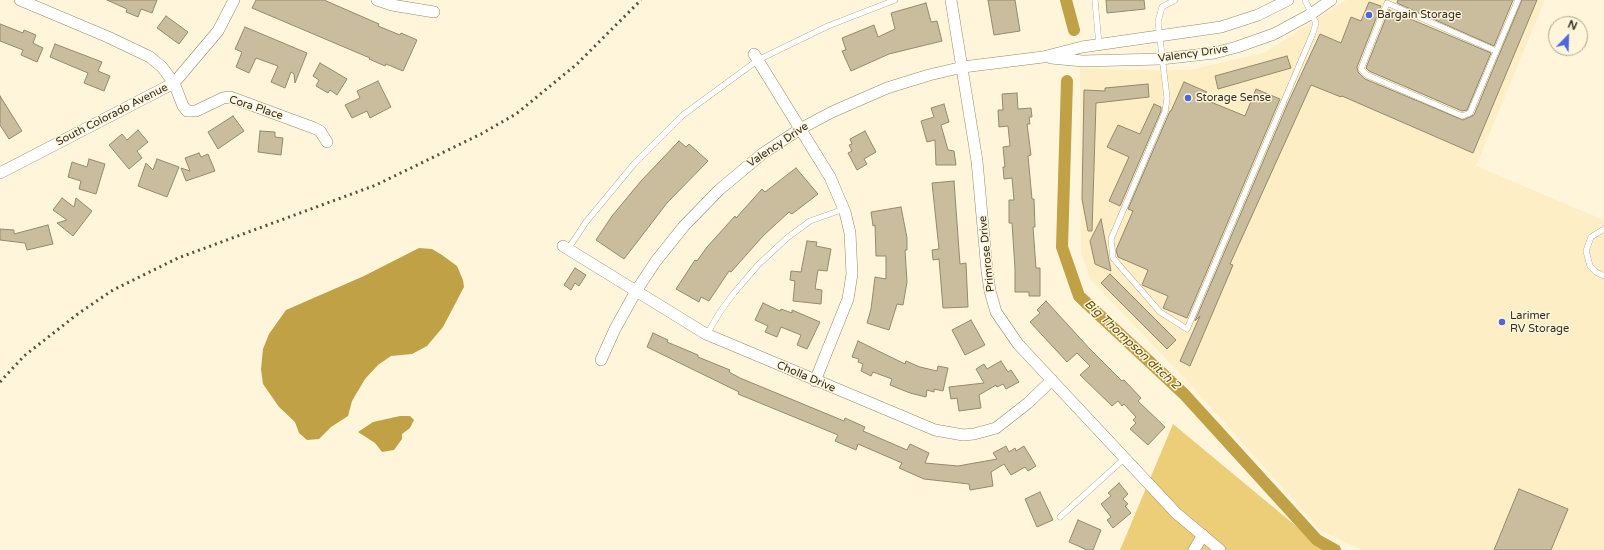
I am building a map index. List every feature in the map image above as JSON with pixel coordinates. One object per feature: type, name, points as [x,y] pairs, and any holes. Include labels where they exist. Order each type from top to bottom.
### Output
[{"type":"street","points":[[20,0],[140,51],[162,68],[174,83]]},
{"type":"street","name":"South Colorado Avenue","points":[[0,172],[174,83],[218,31],[234,0]]},
{"type":"street","points":[[377,0],[392,5],[434,12]]},
{"type":"street","name":"Primrose Drive","points":[[951,0],[977,161],[990,291],[996,312],[1007,329],[1052,380],[1146,479],[1176,513],[1220,550]]},
{"type":"street","name":"Valency Drive","points":[[601,360],[623,313],[636,292],[661,254],[700,209],[745,167],[800,130],[832,112],[887,88],[917,78],[963,67],[1043,57],[1099,45],[1198,32],[1240,23],[1288,0]]},
{"type":"street","name":"Valency Drive","points":[[1043,57],[1083,61],[1161,59],[1214,53],[1237,47],[1274,34],[1311,14],[1331,0]]},
{"type":"street","points":[[756,57],[830,177],[844,209],[852,246],[851,284],[844,312],[815,381]]},
{"type":"street","name":"Cora Place","points":[[174,83],[183,106],[187,111],[196,111],[223,98],[230,97],[314,128],[320,131],[327,142]]},
{"type":"street","name":"Cholla Drive","points":[[566,247],[636,292],[707,334],[815,381],[934,430],[963,435],[985,432],[1004,423],[1052,380]]},
{"type":"street","points":[[1194,550],[1203,535]]},
{"type":"lane","points":[[566,247],[612,189],[650,148],[684,116],[756,57],[828,26],[895,0]]},
{"type":"lane","points":[[1095,0],[1099,45]]},
{"type":"lane","points":[[1175,0],[1162,7],[1158,22],[1161,59],[1167,98],[1165,112],[1111,239],[1113,258],[1160,312],[1187,329],[1313,32],[1316,23],[1305,0]]},
{"type":"lane","points":[[1496,51],[1386,1],[1361,68],[1367,75],[1462,116],[1470,113],[1518,0]]},
{"type":"lane","points":[[707,334],[720,312],[734,293],[758,265],[787,238],[810,221],[844,209]]},
{"type":"lane","points":[[1604,229],[1591,237],[1586,251],[1586,259],[1590,266],[1596,272],[1604,276]]},
{"type":"lane","points":[[1060,517],[1125,457]]},
{"type":"shaded area","points":[[1346,0],[1545,0],[1476,166],[1604,220],[1604,550],[1362,550],[1321,531],[1191,385],[1091,280],[1081,253],[1080,67],[1119,70],[1189,70],[1264,53]]},
{"type":"shaded area","points":[[419,248],[432,249],[442,255],[457,266],[463,280],[464,287],[443,327],[427,346],[412,354],[391,356],[378,365],[365,379],[352,401],[348,416],[331,427],[319,439],[307,440],[299,433],[295,422],[279,407],[263,384],[261,369],[263,349],[269,334],[286,310],[364,276]]},
{"type":"shaded area","points":[[400,416],[410,416],[414,420],[410,428],[402,434],[402,439],[394,450],[382,452],[375,443],[358,432],[373,422]]},
{"type":"shaded area","points":[[1173,424],[1325,550],[1120,550]]},
{"type":"building","points":[[107,0],[157,0],[152,13],[141,9],[138,17],[126,12],[127,9]]},
{"type":"building","points":[[256,0],[324,0],[379,24],[378,26],[417,40],[403,71],[386,64],[385,66],[369,59],[370,58],[252,8]]},
{"type":"building","points":[[988,0],[1015,0],[1020,31],[994,35]]},
{"type":"building","points":[[1106,0],[1144,0],[1145,9],[1107,13]]},
{"type":"building","points":[[1398,0],[1513,0],[1494,46],[1397,3]]},
{"type":"building","points":[[1522,0],[1537,0],[1473,153],[1342,96],[1341,97],[1311,85],[1230,264],[1233,265],[1190,366],[1180,361],[1200,316],[1195,321],[1288,103],[1320,34],[1341,43],[1351,17],[1361,21],[1369,2],[1381,6],[1357,67],[1358,72],[1365,79],[1463,120],[1474,115]]},
{"type":"building","points":[[926,3],[931,22],[937,21],[942,41],[889,54],[851,71],[842,51],[846,50],[842,38],[874,25],[878,37],[895,29],[891,13]]},
{"type":"building","points":[[1389,10],[1491,53],[1467,110],[1462,111],[1369,71],[1366,68]]},
{"type":"building","points":[[166,16],[188,32],[179,44],[157,28]]},
{"type":"building","points":[[0,24],[23,33],[24,30],[36,35],[33,43],[43,48],[37,62],[21,55],[23,50],[0,41]]},
{"type":"building","points":[[245,27],[307,53],[295,83],[294,74],[291,72],[285,88],[271,82],[278,66],[256,58],[249,73],[236,67],[242,52],[235,49]]},
{"type":"building","points":[[55,44],[102,62],[98,71],[110,76],[104,91],[84,83],[88,73],[50,57]]},
{"type":"building","points":[[1287,56],[1291,68],[1218,89],[1215,76]]},
{"type":"building","points":[[320,63],[347,79],[337,95],[330,90],[328,93],[316,86],[319,80],[313,76]]},
{"type":"building","points":[[378,81],[391,107],[370,118],[367,111],[352,118],[345,105],[360,98],[357,91]]},
{"type":"building","points":[[1184,82],[1207,92],[1196,96],[1245,116],[1256,89],[1280,99],[1187,318],[1163,308],[1168,296],[1142,285],[1148,270],[1118,257],[1116,250],[1133,211],[1128,209]]},
{"type":"building","points":[[1148,84],[1149,97],[1096,103],[1092,231],[1088,231],[1082,199],[1084,90],[1105,91],[1105,88]]},
{"type":"building","points":[[1017,93],[1018,109],[1031,108],[1032,117],[1029,117],[1030,124],[1027,124],[1031,155],[1028,156],[1032,199],[1034,199],[1035,227],[1033,227],[1036,268],[1040,268],[1040,296],[1029,296],[1029,292],[1015,292],[1012,223],[1009,223],[1009,200],[1014,200],[1012,178],[1004,179],[1003,167],[1005,167],[1003,147],[1010,146],[1008,126],[999,127],[998,110],[1003,110],[1002,94]]},
{"type":"building","points":[[0,96],[22,131],[9,139],[0,125]]},
{"type":"building","points":[[944,104],[949,122],[941,125],[948,150],[954,151],[956,165],[936,165],[935,140],[927,142],[921,121],[934,117],[931,108]]},
{"type":"building","points":[[1154,104],[1161,107],[1161,111],[1120,206],[1109,201],[1129,157],[1107,147],[1118,125],[1140,134]]},
{"type":"building","points":[[233,116],[244,131],[218,149],[208,132]]},
{"type":"building","points":[[138,130],[148,142],[137,151],[142,158],[129,169],[109,145],[122,134],[127,140]]},
{"type":"building","points":[[260,131],[275,132],[275,137],[283,138],[281,155],[258,152]]},
{"type":"building","points":[[865,131],[876,152],[864,159],[867,164],[857,170],[848,153],[852,151],[849,145],[852,144],[850,139]]},
{"type":"building","points":[[679,141],[686,147],[689,144],[708,161],[667,203],[624,259],[596,240],[612,216],[641,181]]},
{"type":"building","points":[[199,153],[201,157],[208,154],[215,171],[186,181],[181,168],[190,171],[185,158]]},
{"type":"building","points":[[89,159],[105,164],[96,194],[79,189],[81,181],[68,177],[72,162],[87,167]]},
{"type":"building","points":[[157,159],[179,167],[167,197],[138,186],[146,163],[153,170]]},
{"type":"building","points":[[796,168],[818,194],[792,214],[789,212],[763,236],[731,272],[729,271],[709,301],[701,297],[699,302],[676,289],[695,260],[697,261],[707,247],[735,216],[736,218],[762,189],[765,192]]},
{"type":"building","points":[[954,181],[960,264],[966,263],[968,307],[943,308],[939,259],[933,260],[932,250],[939,249],[932,183]]},
{"type":"building","points":[[62,198],[74,207],[76,198],[92,211],[73,236],[57,223],[67,220],[53,210]]},
{"type":"building","points":[[901,207],[907,238],[907,250],[905,250],[907,282],[903,305],[897,304],[889,330],[867,323],[871,309],[875,277],[886,279],[886,256],[876,256],[875,225],[873,226],[871,212]]},
{"type":"building","points":[[1101,219],[1111,271],[1095,264],[1090,241]]},
{"type":"building","points":[[48,225],[53,244],[27,250],[25,243],[0,240],[0,229],[14,230],[14,234]]},
{"type":"building","points":[[807,241],[817,242],[816,246],[831,249],[827,271],[818,270],[815,289],[822,290],[821,304],[793,301],[795,281],[790,280],[791,271],[801,272]]},
{"type":"building","points":[[575,268],[586,275],[579,286],[575,283],[571,290],[564,285]]},
{"type":"building","points":[[1110,274],[1176,340],[1167,349],[1101,283]]},
{"type":"building","points":[[1046,301],[1089,348],[1141,398],[1138,401],[1165,427],[1148,445],[1130,429],[1136,423],[1133,420],[1136,417],[1124,404],[1122,406],[1118,401],[1112,406],[1080,375],[1090,366],[1077,353],[1067,362],[1030,322],[1040,313],[1037,310]]},
{"type":"building","points":[[763,303],[780,311],[781,309],[792,313],[792,310],[820,322],[807,349],[797,345],[801,335],[781,327],[777,337],[765,332],[768,326],[755,320]]},
{"type":"building","points":[[971,320],[985,345],[965,355],[952,330]]},
{"type":"building","points":[[653,333],[668,340],[667,342],[698,355],[698,357],[730,370],[729,372],[740,378],[844,421],[845,418],[865,427],[863,431],[907,450],[910,444],[929,453],[925,463],[958,466],[997,459],[993,453],[1006,446],[1009,452],[1015,448],[1016,451],[1024,446],[1036,466],[1028,471],[1025,467],[1011,475],[1004,464],[991,472],[993,486],[970,490],[969,484],[924,479],[899,468],[902,463],[858,444],[856,450],[835,441],[838,435],[738,394],[739,392],[647,347]]},
{"type":"building","points":[[858,341],[905,364],[906,361],[920,367],[937,371],[938,366],[948,368],[943,391],[934,389],[934,392],[927,390],[926,397],[910,393],[890,385],[892,379],[873,372],[871,376],[861,371],[863,364],[858,362],[859,359],[852,357]]},
{"type":"building","points":[[1001,361],[1008,372],[1011,370],[1019,382],[1006,389],[1003,384],[997,387],[996,385],[979,395],[981,408],[959,411],[957,398],[951,399],[949,387],[984,383],[976,369],[984,364],[987,369]]},
{"type":"building","points":[[1119,483],[1128,494],[1123,499],[1128,504],[1125,506],[1131,513],[1113,528],[1107,520],[1111,517],[1101,504],[1111,496],[1108,493]]},
{"type":"building","points":[[1519,489],[1568,509],[1551,550],[1494,550]]},
{"type":"building","points":[[1040,492],[1053,520],[1037,527],[1025,499]]},
{"type":"building","points":[[1078,520],[1101,530],[1093,550],[1087,550],[1069,542]]},
{"type":"waterway","name":"Big Thompson ditch 2","points":[[1066,0],[1074,30]]},
{"type":"waterway","name":"Big Thompson ditch 2","points":[[1067,81],[1062,247],[1079,296],[1184,394],[1317,540],[1335,550]]},
{"type":"railway","points":[[0,382],[24,356],[79,313],[113,290],[178,258],[376,185],[481,134],[516,114],[577,64],[641,0]]},
{"type":"place","name":"Bargain Storage","points":[[1369,15]]},
{"type":"place","name":"Storage Sense","points":[[1188,98]]},
{"type":"place","name":"Larimer RV Storage","points":[[1502,322]]}]
